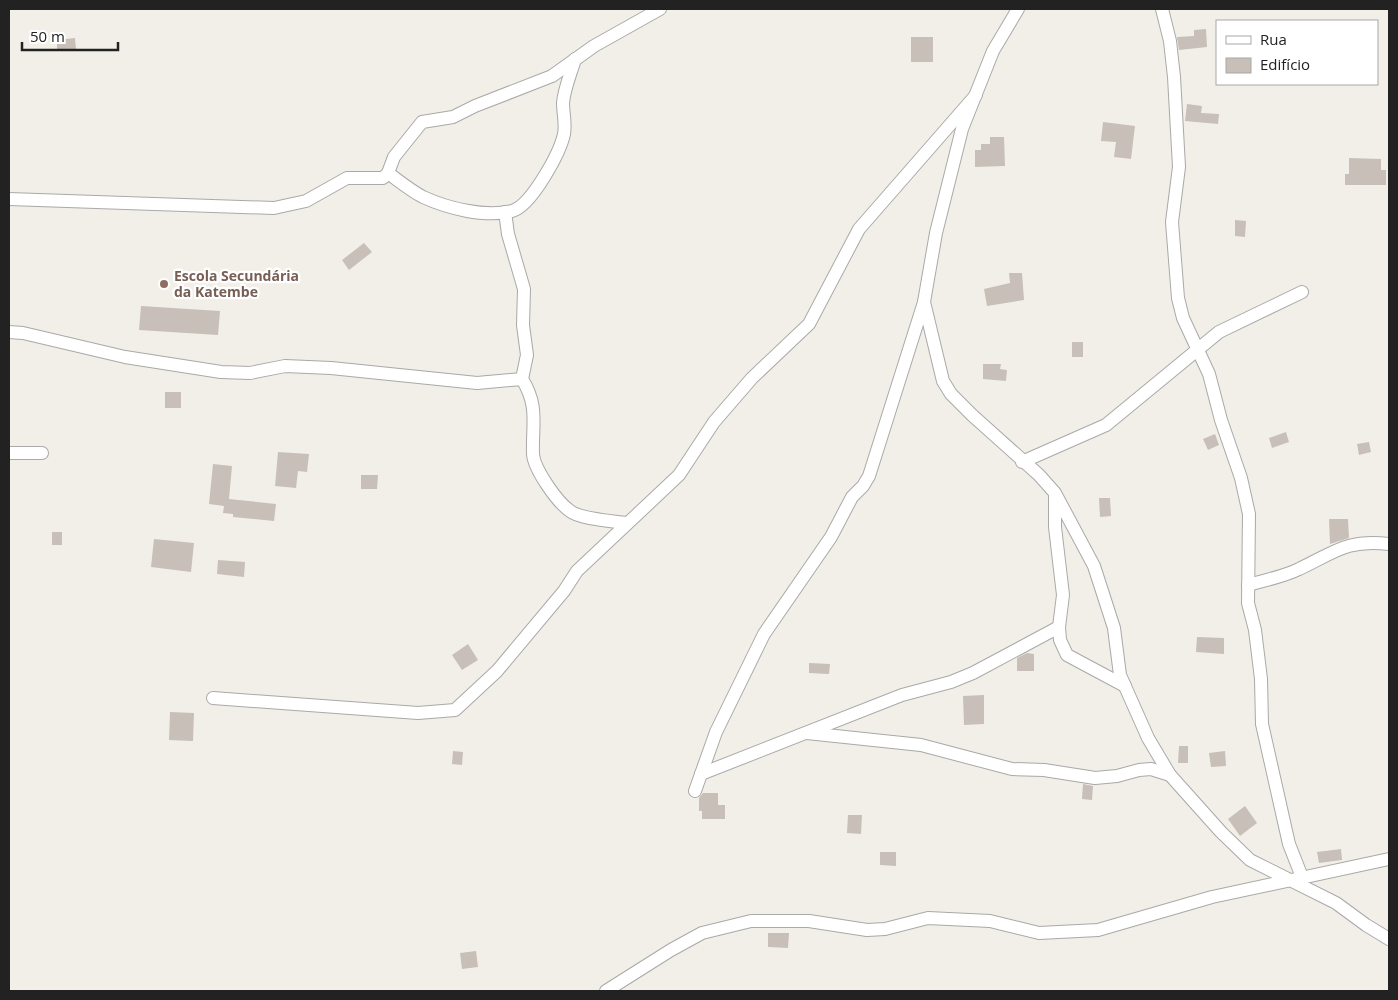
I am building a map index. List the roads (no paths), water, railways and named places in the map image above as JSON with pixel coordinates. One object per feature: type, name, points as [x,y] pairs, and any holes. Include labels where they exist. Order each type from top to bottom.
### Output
[{"type":"street","points":[[9,199],[274,208],[306,201],[347,178],[383,178],[388,173],[394,157],[422,122],[453,117],[475,106],[552,76],[575,59],[660,9]]},
{"type":"street","points":[[695,791],[716,732],[764,634],[831,537],[852,497],[863,486],[869,476],[924,302],[936,233],[962,129],[992,51],[1018,9]]},
{"type":"street","points":[[1162,9],[1170,41],[1173,68],[1179,167],[1172,222],[1178,298],[1183,318],[1209,374],[1221,420],[1241,478],[1249,514],[1248,602],[1255,630],[1262,724],[1289,844],[1302,877]]},
{"type":"street","points":[[388,173],[421,196],[446,205],[476,212],[514,211],[528,198],[545,177],[557,155],[564,132],[563,102],[575,59]]},
{"type":"street","points":[[213,698],[418,713],[455,710],[497,671],[564,591],[577,571],[679,475],[714,422],[752,378],[809,324],[859,229],[976,95]]},
{"type":"street","points":[[505,212],[524,288],[523,325],[527,355],[522,379],[531,394],[533,404],[535,465],[547,484],[570,512],[626,523]]},
{"type":"street","points":[[1022,462],[1106,425],[1198,352],[1219,332],[1302,292]]},
{"type":"street","points":[[924,302],[943,381],[951,394],[1022,462],[1039,475],[1055,493],[1094,566],[1114,628],[1120,676],[1148,738],[1170,775],[1221,832],[1250,860],[1336,903],[1366,926],[1389,939]]},
{"type":"street","points":[[9,332],[23,333],[125,357],[221,372],[250,373],[285,366],[331,368],[477,383],[522,379]]},
{"type":"street","points":[[9,453],[42,453]]},
{"type":"street","points":[[1055,493],[1055,528],[1063,595],[1059,627],[1060,640],[1067,655],[1125,686]]},
{"type":"street","points":[[1248,585],[1285,575],[1335,549],[1352,544],[1389,544]]},
{"type":"street","points":[[701,774],[902,695],[951,682],[973,673],[1059,627]]},
{"type":"street","points":[[806,733],[921,745],[1012,769],[1044,770],[1095,778],[1117,776],[1151,769],[1170,775]]},
{"type":"street","points":[[606,991],[702,933],[751,921],[808,921],[867,930],[885,929],[928,918],[990,921],[1039,933],[1090,930],[1212,897],[1389,859]]},
{"type":"place","name":"Escola Secundária da Katembe","points":[[164,284]]}]
